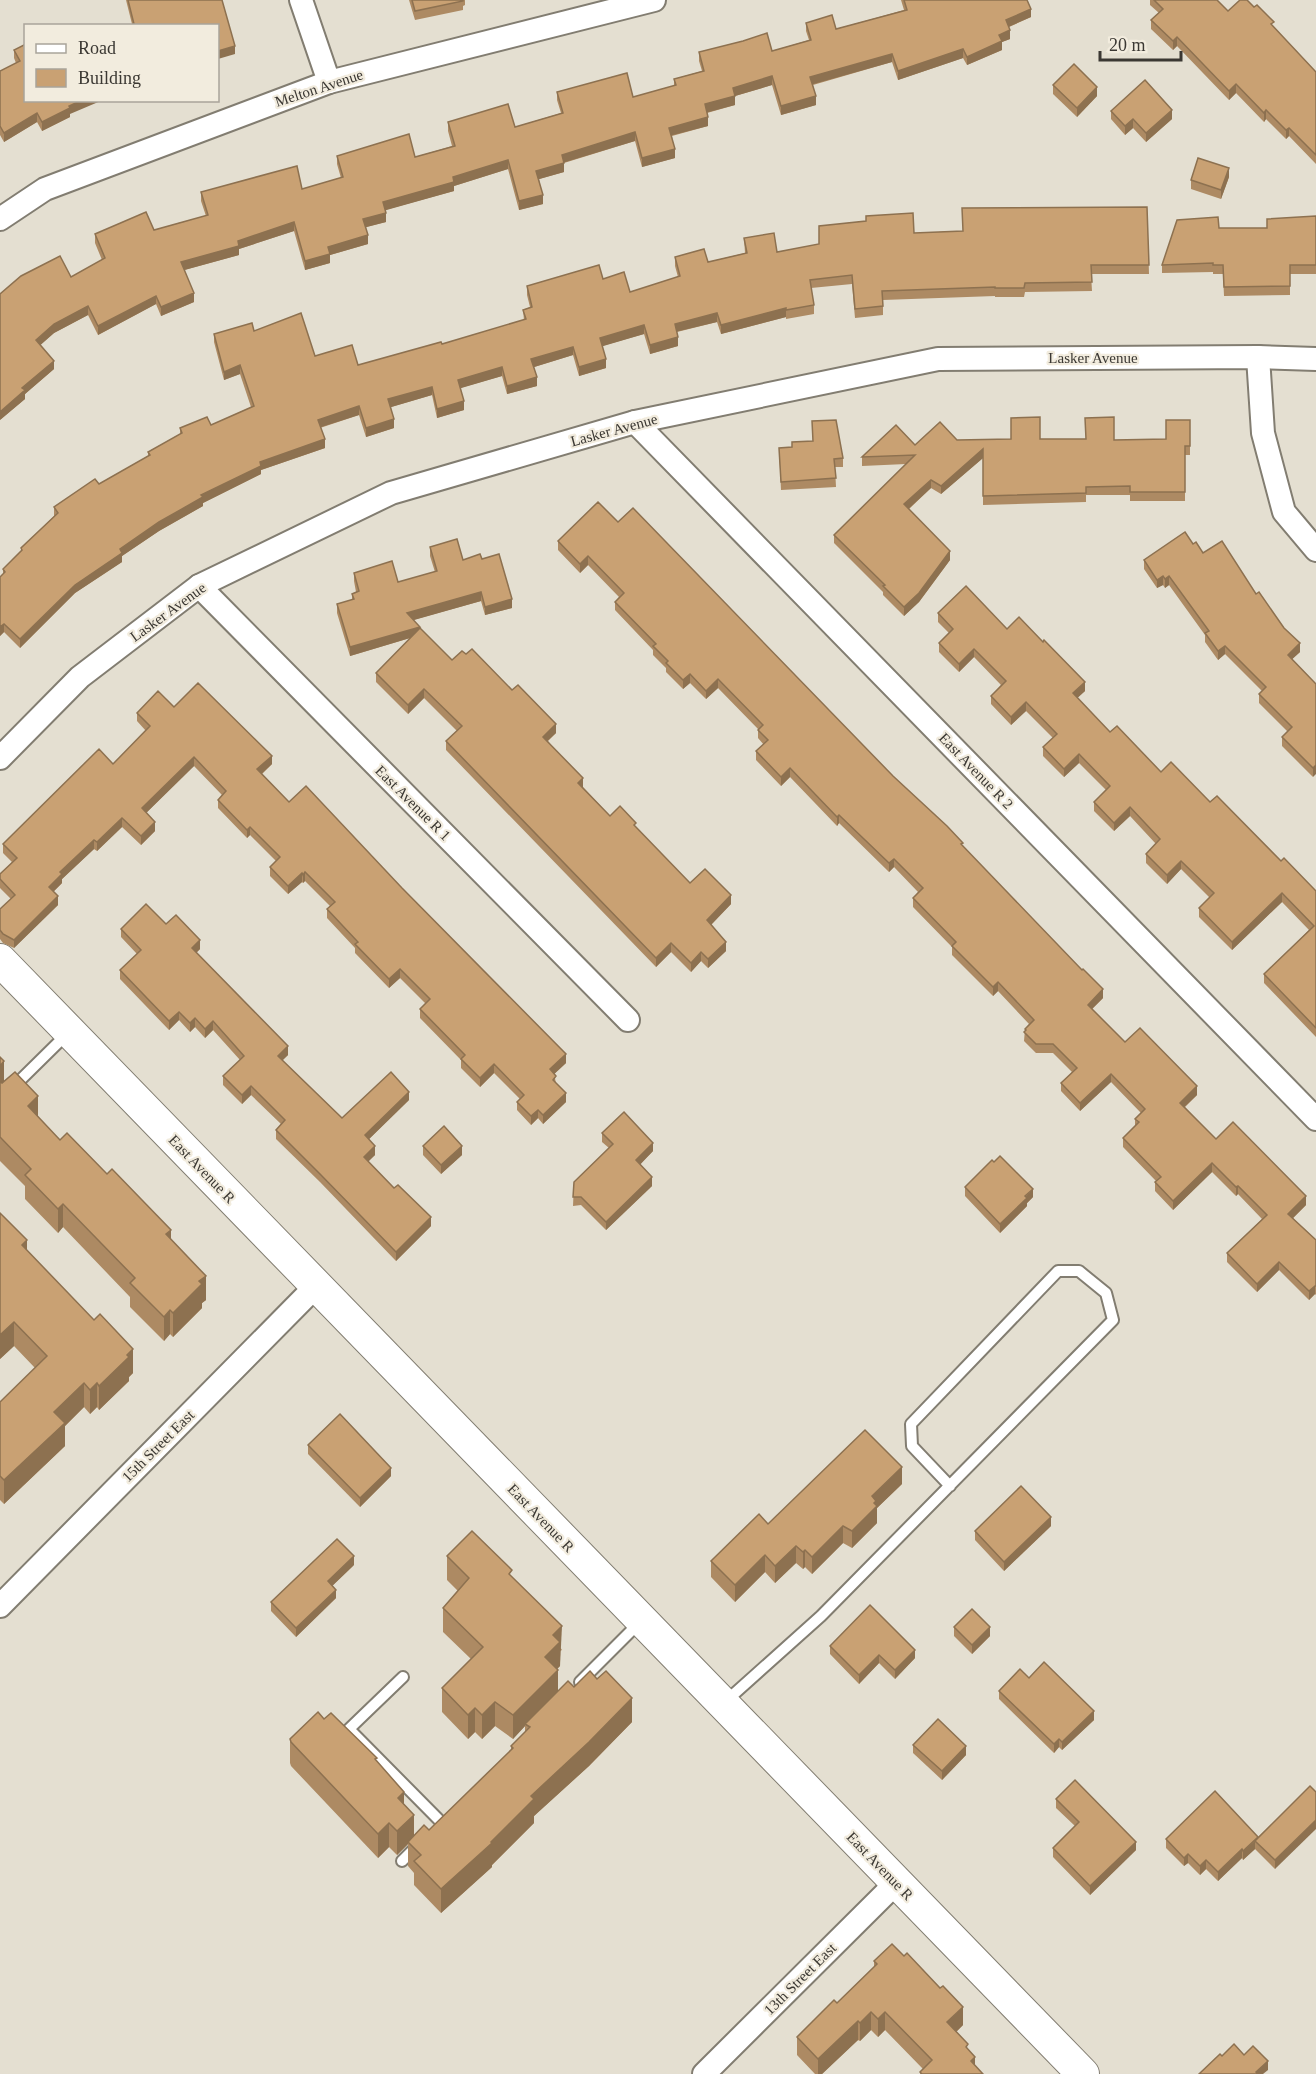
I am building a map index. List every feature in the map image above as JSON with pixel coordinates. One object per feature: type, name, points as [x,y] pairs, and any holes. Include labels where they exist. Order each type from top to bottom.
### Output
[{"type":"main road","name":"East Avenue R","points":[[6,971],[69,1032],[1083,2074]]},
{"type":"street","points":[[301,0],[329,82]]},
{"type":"street","name":"Melton Avenue","points":[[0,219],[45,189],[329,82],[654,0]]},
{"type":"street","points":[[1258,357],[1263,434],[1284,512],[1316,550]]},
{"type":"street","name":"Lasker Avenue","points":[[0,758],[80,677],[199,586],[391,494],[635,422],[938,359],[1258,357],[1316,359]]},
{"type":"street","name":"East Avenue R 2","points":[[635,422],[1316,1119]]},
{"type":"street","name":"East Avenue R 1","points":[[199,586],[628,1020]]},
{"type":"street","name":"15th Street East","points":[[0,1606],[316,1286]]},
{"type":"street","name":"13th Street East","points":[[704,2074],[896,1884]]},
{"type":"lane","points":[[0,1100],[69,1032]]},
{"type":"lane","points":[[723,1704],[821,1616],[950,1486],[1113,1320],[1106,1293],[1079,1271],[1058,1271],[911,1424],[912,1446],[950,1486]]},
{"type":"lane","points":[[574,1687],[641,1620]]},
{"type":"lane","points":[[403,1677],[349,1730],[433,1829]]},
{"type":"lane","points":[[402,1861],[449,1813]]},
{"type":"building","points":[[128,0],[222,0],[235,46],[219,51],[219,24],[134,24]]},
{"type":"building","points":[[412,0],[463,0],[463,1],[415,11]]},
{"type":"building","points":[[904,0],[1027,0],[1031,9],[1006,20],[1010,30],[999,35],[1002,41],[967,57],[963,49],[898,71],[892,54],[810,77],[816,96],[781,106],[772,76],[733,88],[735,96],[705,104],[708,117],[669,128],[675,149],[642,158],[635,132],[562,155],[564,163],[536,171],[543,195],[519,201],[508,160],[453,177],[454,182],[383,202],[386,213],[363,219],[368,235],[328,247],[330,254],[305,261],[294,222],[238,241],[239,246],[181,262],[194,293],[161,307],[156,296],[98,326],[88,306],[54,324],[36,340],[54,361],[22,388],[25,390],[0,412],[0,294],[21,276],[60,256],[71,277],[105,258],[95,234],[146,212],[154,230],[208,215],[201,192],[297,166],[302,189],[343,177],[337,156],[409,134],[415,157],[455,146],[448,122],[508,104],[515,127],[563,113],[557,92],[627,73],[633,97],[676,85],[674,79],[704,71],[699,52],[767,33],[772,51],[811,40],[806,23],[832,15],[836,29],[907,10]]},
{"type":"building","points":[[1154,0],[1217,0],[1228,11],[1240,0],[1247,0],[1254,7],[1257,5],[1274,22],[1271,24],[1316,72],[1316,155],[1289,128],[1286,130],[1266,110],[1264,113],[1236,84],[1229,91],[1177,37],[1173,41],[1151,20],[1163,9]]},
{"type":"building","points":[[24,45],[24,102],[78,102],[42,122],[37,113],[4,133],[0,126],[0,71],[20,61],[14,50]]},
{"type":"building","points":[[1074,64],[1097,87],[1077,108],[1053,85]]},
{"type":"building","points":[[1145,80],[1172,110],[1146,133],[1133,119],[1125,126],[1111,111]]},
{"type":"building","points":[[1198,158],[1229,168],[1221,190],[1191,180]]},
{"type":"building","points":[[1147,207],[1149,265],[1091,265],[1092,282],[1025,283],[1024,288],[882,291],[883,306],[855,309],[852,275],[810,280],[814,305],[786,310],[786,308],[721,325],[717,313],[675,324],[678,337],[650,345],[644,325],[600,338],[606,359],[579,367],[573,347],[531,359],[537,377],[507,386],[502,367],[458,380],[464,401],[437,409],[432,387],[388,399],[394,419],[366,428],[359,406],[318,420],[325,439],[260,462],[261,466],[201,495],[203,497],[159,522],[120,549],[122,553],[75,585],[20,639],[4,624],[0,627],[0,577],[5,572],[3,569],[22,550],[21,548],[58,513],[54,507],[95,479],[99,484],[150,455],[148,452],[182,433],[180,428],[207,417],[211,425],[254,406],[240,365],[224,372],[214,334],[252,323],[254,331],[301,313],[315,356],[352,345],[358,365],[441,342],[442,344],[526,319],[523,310],[532,307],[527,286],[599,265],[603,279],[624,272],[630,292],[680,276],[675,257],[704,249],[708,262],[747,253],[744,238],[774,233],[777,252],[819,244],[819,226],[866,221],[866,216],[913,213],[914,233],[963,231],[962,208]]},
{"type":"building","points":[[1316,216],[1316,265],[1290,265],[1290,286],[1224,287],[1223,265],[1213,265],[1213,263],[1162,265],[1177,220],[1218,217],[1219,228],[1267,228],[1267,219]]},
{"type":"building","points":[[1040,417],[1040,439],[1086,439],[1085,418],[1114,417],[1114,440],[1166,439],[1166,420],[1190,420],[1190,446],[1185,446],[1185,492],[1130,492],[1130,486],[1086,487],[1086,493],[983,496],[983,449],[941,486],[931,480],[904,504],[950,551],[919,593],[904,607],[834,535],[915,455],[862,457],[896,425],[915,445],[940,422],[957,440],[1011,439],[1011,418]]},
{"type":"building","points":[[836,420],[843,458],[834,459],[836,478],[781,482],[779,448],[792,447],[792,442],[813,441],[812,421]]},
{"type":"building","points":[[598,502],[618,522],[633,508],[893,776],[947,826],[963,843],[961,844],[1103,989],[1088,1005],[1125,1042],[1140,1028],[1197,1086],[1180,1103],[1216,1139],[1233,1122],[1306,1196],[1288,1214],[1316,1240],[1316,1286],[1309,1291],[1279,1262],[1257,1284],[1227,1253],[1267,1215],[1212,1163],[1173,1201],[1155,1182],[1161,1177],[1123,1138],[1139,1122],[1135,1119],[1145,1109],[1111,1074],[1080,1103],[1061,1083],[1077,1068],[1053,1044],[1036,1044],[1024,1032],[1034,1020],[998,982],[993,987],[952,946],[956,942],[913,898],[923,888],[894,859],[889,863],[839,815],[837,817],[790,768],[781,777],[756,751],[768,740],[758,730],[763,725],[718,679],[706,691],[690,674],[683,680],[666,663],[668,661],[653,646],[656,644],[615,602],[624,593],[588,556],[580,564],[558,541]]},
{"type":"building","points":[[1185,532],[1193,544],[1196,542],[1203,553],[1222,541],[1256,594],[1259,592],[1284,628],[1300,643],[1288,655],[1316,684],[1316,765],[1313,768],[1282,737],[1292,727],[1259,694],[1266,687],[1225,646],[1218,651],[1205,633],[1209,631],[1169,576],[1165,579],[1163,576],[1157,580],[1144,560]]},
{"type":"building","points":[[457,539],[463,560],[480,554],[482,559],[499,554],[512,599],[485,607],[481,592],[407,613],[420,627],[350,647],[337,604],[354,599],[352,594],[359,591],[354,573],[392,561],[398,582],[437,571],[430,547]]},
{"type":"building","points":[[966,586],[1007,629],[1019,617],[1043,642],[1044,640],[1085,682],[1073,693],[1110,732],[1117,726],[1161,772],[1171,762],[1210,802],[1217,796],[1281,861],[1284,858],[1316,891],[1316,1028],[1264,974],[1314,926],[1282,893],[1232,942],[1199,908],[1214,893],[1181,861],[1167,875],[1146,854],[1160,839],[1130,807],[1114,823],[1094,802],[1110,786],[1079,754],[1064,769],[1043,747],[1057,734],[1026,702],[1011,717],[991,696],[1006,681],[974,649],[959,664],[939,643],[953,629],[938,613]]},
{"type":"building","points":[[420,628],[452,660],[462,651],[466,654],[472,649],[512,690],[518,685],[556,724],[543,737],[583,778],[578,783],[610,816],[620,806],[636,823],[634,825],[690,883],[705,869],[731,895],[707,920],[726,942],[708,959],[701,952],[691,963],[671,943],[656,958],[446,741],[462,726],[424,689],[408,705],[376,673]]},
{"type":"building","points":[[198,683],[272,756],[257,769],[289,802],[306,786],[402,888],[566,1054],[550,1069],[556,1076],[553,1080],[566,1093],[543,1115],[538,1110],[531,1116],[517,1102],[524,1095],[494,1064],[480,1078],[461,1059],[465,1055],[420,1009],[430,999],[400,969],[389,979],[355,944],[358,942],[327,909],[335,902],[305,872],[288,886],[270,867],[280,857],[250,827],[247,830],[218,800],[226,791],[194,757],[142,808],[155,822],[141,836],[122,818],[97,842],[94,840],[60,872],[62,874],[49,887],[58,896],[14,940],[3,934],[0,930],[0,909],[15,895],[0,879],[0,874],[17,858],[3,844],[99,749],[113,764],[150,726],[137,713],[158,691],[174,707]]},
{"type":"building","points":[[146,904],[166,924],[176,915],[200,940],[192,948],[288,1046],[278,1056],[342,1118],[391,1072],[409,1092],[365,1135],[375,1146],[364,1157],[394,1188],[398,1185],[431,1217],[396,1252],[276,1130],[285,1120],[251,1086],[242,1095],[223,1076],[244,1056],[213,1021],[205,1029],[195,1018],[190,1023],[179,1012],[169,1021],[120,970],[141,950],[121,929]]},
{"type":"building","points":[[15,1072],[38,1096],[28,1106],[60,1140],[67,1133],[107,1174],[112,1169],[171,1230],[166,1234],[206,1276],[199,1281],[202,1284],[173,1313],[170,1310],[164,1317],[130,1283],[135,1278],[63,1204],[58,1209],[25,1175],[31,1169],[0,1137],[0,1082],[2,1083]]},
{"type":"building","points":[[624,1112],[653,1143],[636,1160],[652,1177],[606,1222],[581,1197],[573,1197],[574,1182],[613,1144],[602,1133]]},
{"type":"building","points":[[444,1126],[462,1146],[441,1165],[423,1146]]},
{"type":"building","points":[[1000,1156],[1033,1189],[1025,1196],[1027,1198],[1000,1224],[965,1187],[992,1160],[994,1162]]},
{"type":"building","points":[[0,1213],[27,1240],[22,1245],[94,1320],[100,1314],[133,1349],[127,1355],[129,1357],[99,1386],[97,1383],[90,1390],[84,1383],[54,1412],[65,1423],[4,1480],[0,1476],[0,1402],[47,1356],[14,1322],[0,1335]]},
{"type":"building","points":[[340,1414],[391,1468],[360,1498],[308,1445]]},
{"type":"building","points":[[865,1430],[902,1467],[872,1496],[877,1506],[852,1531],[843,1526],[812,1557],[805,1550],[803,1552],[796,1546],[775,1566],[765,1555],[735,1585],[711,1561],[759,1514],[768,1524]]},
{"type":"building","points":[[1021,1486],[1051,1517],[1004,1562],[975,1531]]},
{"type":"building","points":[[472,1531],[512,1570],[509,1574],[562,1626],[553,1635],[560,1642],[545,1657],[558,1670],[513,1715],[495,1702],[482,1715],[475,1708],[468,1715],[442,1688],[483,1647],[443,1608],[469,1578],[447,1556]]},
{"type":"building","points":[[337,1539],[354,1556],[328,1581],[336,1590],[296,1628],[271,1602]]},
{"type":"building","points":[[870,1605],[915,1650],[895,1670],[879,1655],[859,1675],[830,1646]]},
{"type":"building","points":[[972,1609],[990,1627],[972,1645],[954,1627]]},
{"type":"building","points":[[1044,1662],[1094,1711],[1062,1742],[1059,1739],[1054,1744],[999,1691],[1020,1669],[1029,1678]]},
{"type":"building","points":[[590,1671],[597,1679],[606,1671],[632,1698],[531,1796],[534,1799],[492,1843],[441,1889],[414,1861],[421,1855],[408,1842],[424,1825],[429,1830],[513,1748],[511,1746],[530,1727],[525,1724],[568,1681],[574,1687]]},
{"type":"building","points":[[318,1712],[324,1719],[331,1713],[377,1758],[375,1759],[404,1792],[398,1798],[414,1815],[397,1831],[389,1823],[378,1834],[291,1742],[290,1739]]},
{"type":"building","points":[[938,1719],[966,1746],[942,1771],[913,1745]]},
{"type":"building","points":[[1075,1780],[1136,1842],[1090,1886],[1053,1848],[1079,1822],[1056,1799]]},
{"type":"building","points":[[1310,1786],[1316,1792],[1316,1820],[1275,1860],[1255,1841]]},
{"type":"building","points":[[1215,1791],[1258,1837],[1218,1872],[1206,1860],[1200,1866],[1188,1854],[1184,1858],[1166,1839]]},
{"type":"building","points":[[892,1944],[904,1956],[907,1953],[940,1988],[943,1986],[963,2007],[947,2022],[968,2044],[966,2047],[975,2057],[971,2061],[983,2074],[922,2074],[920,2072],[932,2060],[885,2012],[878,2019],[871,2012],[860,2023],[858,2021],[818,2059],[797,2037],[834,2000],[837,2003],[877,1964],[874,1961]]},
{"type":"building","points":[[1234,2044],[1244,2055],[1253,2046],[1268,2061],[1256,2072],[1258,2074],[1199,2074],[1220,2054],[1222,2056]]}]
